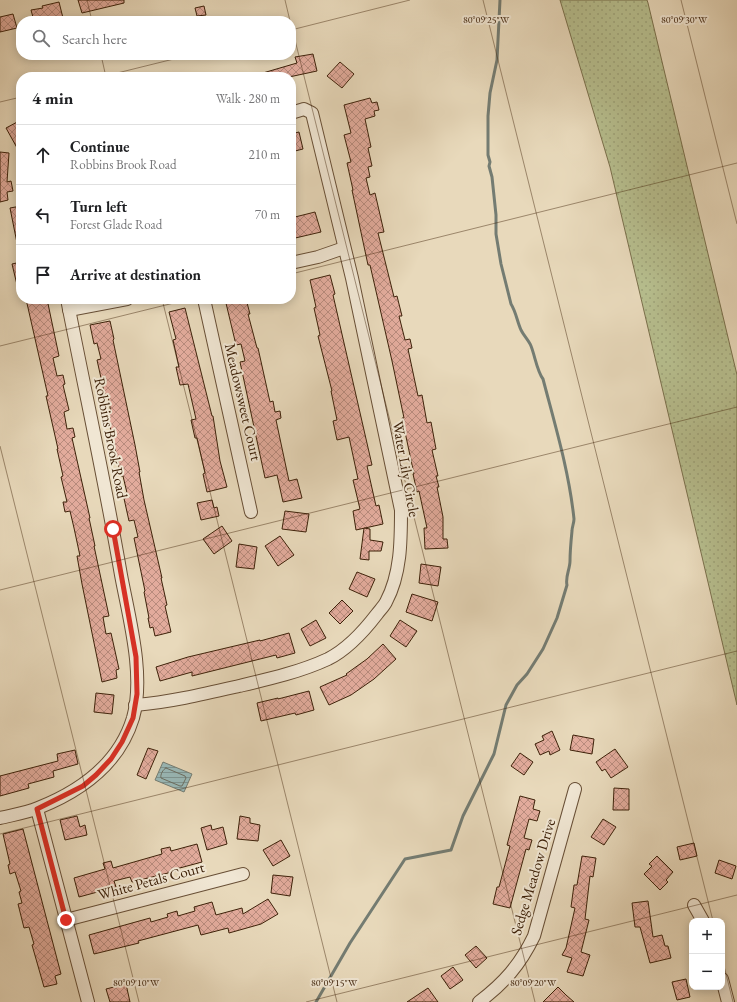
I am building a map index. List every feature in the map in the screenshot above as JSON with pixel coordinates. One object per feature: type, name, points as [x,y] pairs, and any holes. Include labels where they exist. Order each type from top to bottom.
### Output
[{"type":"street","name":"Water Lily Circle","points":[[135,705],[163,703],[268,680],[308,668],[330,658],[346,647],[365,629],[386,603],[399,562],[401,536],[400,510],[344,248],[312,113],[304,109],[296,111]]},
{"type":"street","points":[[296,262],[318,257],[344,248]]},
{"type":"street","name":"Robbins Brook Road","points":[[0,818],[37,809],[83,786],[96,775],[111,759],[122,742],[133,718],[137,694],[136,657],[113,529],[68,304]]},
{"type":"street","name":"Meadowsweet Court","points":[[205,304],[251,512]]},
{"type":"street","name":"Sedge Meadow Drive","points":[[479,1002],[510,974],[527,950],[534,936],[575,789]]},
{"type":"street","points":[[37,809],[88,1002]]},
{"type":"street","name":"White Petals Court","points":[[66,920],[243,874]]},
{"type":"street","points":[[694,905],[701,918]]},
{"type":"street","points":[[725,990],[728,1002]]},
{"type":"green space","points":[[560,0],[647,0],[648,3],[737,375],[737,705],[610,167]]},
{"type":"water","points":[[163,762],[192,774],[184,792],[155,780]]},
{"type":"building","points":[[78,0],[124,0],[124,3],[82,13]]},
{"type":"building","points":[[59,2],[62,16],[33,16],[31,10],[43,8],[42,6]]},
{"type":"building","points":[[204,6],[206,15],[197,16],[195,8]]},
{"type":"building","points":[[13,14],[16,28],[0,32],[0,17]]},
{"type":"building","points":[[313,54],[317,71],[296,76],[296,72],[266,72],[297,63],[296,57]]},
{"type":"building","points":[[340,62],[354,74],[342,88],[327,76]]},
{"type":"building","points":[[370,98],[372,103],[377,102],[379,110],[374,111],[375,116],[365,119],[371,147],[368,148],[372,166],[368,167],[370,177],[366,178],[370,195],[375,193],[384,232],[378,233],[394,297],[397,296],[402,316],[399,316],[405,340],[410,339],[412,348],[408,349],[418,396],[422,395],[427,423],[431,422],[436,449],[432,450],[438,476],[436,476],[439,487],[437,487],[443,517],[443,539],[447,539],[448,548],[425,549],[424,528],[427,528],[419,491],[417,492],[413,474],[402,418],[404,418],[392,361],[370,265],[368,265],[347,163],[351,162],[344,135],[351,133],[344,105]]},
{"type":"building","points":[[16,123],[16,146],[6,128]]},
{"type":"building","points":[[299,132],[303,149],[296,151],[296,133]]},
{"type":"building","points":[[0,152],[9,153],[7,182],[11,181],[13,191],[7,192],[8,200],[0,202]]},
{"type":"building","points":[[16,207],[16,238],[10,208]]},
{"type":"building","points":[[315,212],[321,232],[296,238],[296,217]]},
{"type":"building","points":[[16,263],[16,281],[12,264]]},
{"type":"building","points":[[330,275],[335,294],[333,295],[372,465],[367,466],[376,506],[379,505],[383,524],[356,530],[353,511],[360,509],[353,480],[358,479],[349,437],[337,440],[333,421],[337,420],[332,391],[318,336],[320,335],[314,308],[316,307],[310,280]]},
{"type":"building","points":[[27,304],[48,304],[59,356],[53,358],[57,376],[63,375],[65,384],[63,385],[69,410],[64,412],[67,429],[73,428],[75,437],[72,438],[90,518],[94,546],[109,616],[103,617],[106,634],[111,633],[119,669],[116,670],[117,678],[102,682],[82,584],[77,556],[80,556],[74,528],[70,511],[65,512],[63,502],[67,502],[61,477],[63,476],[58,449],[46,396],[48,396]]},
{"type":"building","points":[[226,304],[247,304],[250,314],[248,314],[258,348],[270,402],[273,401],[275,412],[280,411],[281,418],[276,420],[289,481],[297,479],[302,498],[283,502],[277,475],[265,478],[240,362],[245,361],[241,344],[236,345]]},
{"type":"building","points":[[185,308],[213,416],[220,461],[227,487],[207,492],[203,474],[205,473],[197,438],[195,438],[191,420],[196,419],[188,384],[180,385],[176,367],[179,367],[173,340],[176,339],[169,312]]},
{"type":"building","points":[[110,321],[135,445],[144,500],[162,578],[167,605],[165,606],[171,632],[155,636],[153,627],[150,628],[145,591],[134,538],[138,537],[134,520],[129,521],[123,494],[127,493],[123,476],[121,476],[107,413],[111,413],[108,396],[105,396],[97,360],[101,359],[97,343],[94,344],[90,325]]},
{"type":"building","points":[[212,500],[214,508],[217,507],[219,516],[201,520],[197,503]]},
{"type":"building","points":[[285,511],[309,514],[306,532],[282,529]]},
{"type":"building","points":[[222,526],[232,541],[214,554],[203,539]]},
{"type":"building","points":[[364,528],[370,529],[370,540],[383,542],[381,551],[369,551],[369,560],[360,559]]},
{"type":"building","points":[[280,536],[294,555],[278,566],[265,546]]},
{"type":"building","points":[[239,544],[257,547],[254,569],[236,567]]},
{"type":"building","points":[[421,564],[441,567],[438,586],[419,583]]},
{"type":"building","points":[[357,572],[375,579],[367,597],[349,589]]},
{"type":"building","points":[[412,594],[438,602],[432,621],[406,612]]},
{"type":"building","points":[[342,600],[353,611],[340,624],[329,613]]},
{"type":"building","points":[[316,620],[326,638],[310,646],[301,629]]},
{"type":"building","points":[[400,620],[417,631],[406,647],[390,636]]},
{"type":"building","points":[[289,633],[295,653],[277,658],[276,655],[192,676],[192,672],[160,681],[156,667],[188,657]]},
{"type":"building","points":[[383,644],[396,659],[374,679],[351,695],[329,705],[320,687],[347,675],[346,674],[367,659]]},
{"type":"building","points":[[309,691],[314,710],[296,715],[295,713],[261,721],[257,703]]},
{"type":"building","points":[[96,693],[114,695],[112,714],[94,712]]},
{"type":"building","points":[[552,731],[560,750],[550,755],[549,751],[540,755],[535,744],[544,740],[542,736]]},
{"type":"building","points":[[573,735],[594,739],[592,754],[570,750]]},
{"type":"building","points":[[148,748],[158,751],[146,779],[137,775]]},
{"type":"building","points":[[615,749],[628,767],[611,778],[605,769],[602,771],[596,762]]},
{"type":"building","points":[[75,750],[78,764],[53,771],[54,777],[28,784],[29,788],[0,796],[0,776],[58,761],[57,754]]},
{"type":"building","points":[[520,753],[533,762],[524,775],[511,766]]},
{"type":"building","points":[[614,788],[629,789],[629,810],[613,810]]},
{"type":"building","points":[[520,796],[535,800],[533,809],[540,811],[537,821],[529,819],[524,838],[532,840],[529,850],[526,849],[510,908],[493,904],[510,846],[507,845]]},
{"type":"building","points":[[77,816],[80,827],[85,825],[87,835],[65,840],[60,820]]},
{"type":"building","points":[[240,816],[250,818],[250,823],[260,825],[258,841],[237,839]]},
{"type":"building","points":[[603,819],[616,827],[604,845],[591,837]]},
{"type":"building","points":[[211,825],[212,830],[223,827],[227,844],[207,850],[201,828]]},
{"type":"building","points":[[23,829],[61,974],[55,976],[57,984],[44,987],[32,945],[34,944],[29,927],[24,928],[18,904],[22,903],[19,892],[21,891],[15,872],[10,874],[8,865],[10,864],[3,834]]},
{"type":"building","points":[[281,840],[290,856],[273,866],[263,850]]},
{"type":"building","points":[[694,843],[697,856],[680,860],[677,847]]},
{"type":"building","points":[[197,844],[202,862],[176,869],[176,871],[132,882],[130,877],[114,881],[116,887],[79,897],[74,878],[105,869],[103,863],[111,861],[113,868],[162,854],[161,849],[170,847],[171,851]]},
{"type":"building","points":[[582,856],[596,858],[593,877],[590,876],[585,919],[589,920],[581,952],[590,955],[583,976],[567,972],[572,958],[562,955],[566,948],[575,908],[571,907],[574,885],[577,885]]},
{"type":"building","points":[[657,856],[673,872],[666,880],[668,882],[660,890],[644,874],[652,866],[649,864]]},
{"type":"building","points":[[719,860],[736,866],[732,879],[715,873]]},
{"type":"building","points":[[273,875],[293,877],[290,896],[271,893]]},
{"type":"building","points":[[268,899],[278,914],[261,924],[229,933],[228,928],[201,935],[198,925],[138,941],[139,943],[94,954],[89,935],[150,918],[151,922],[168,917],[167,914],[177,911],[178,916],[195,911],[194,907],[212,902],[216,915],[242,908],[243,914]]},
{"type":"building","points":[[648,901],[653,937],[662,935],[665,946],[668,946],[671,958],[650,963],[640,927],[635,927],[632,903]]},
{"type":"building","points":[[476,946],[487,958],[476,968],[465,955]]},
{"type":"building","points":[[453,967],[463,980],[450,989],[441,976]]},
{"type":"building","points":[[686,979],[690,997],[677,1000],[672,982]]},
{"type":"building","points":[[126,984],[130,1002],[110,1002],[106,989]]},
{"type":"building","points":[[558,987],[566,995],[574,1002],[543,1002]]},
{"type":"building","points":[[428,988],[438,1002],[407,1002]]},
{"type":"waterway","points":[[316,1002],[350,943],[405,859],[451,850],[463,816],[494,754],[506,705],[517,685],[527,674],[543,649],[557,618],[567,585],[574,519],[569,483],[543,379],[531,346],[521,330],[511,304],[501,264],[496,234],[496,215],[488,155],[488,116],[490,93],[497,60],[500,0]]},
{"type":"route","points":[[66,920],[37,809],[83,786],[111,759],[122,742],[133,718],[137,694],[136,657],[113,529]]}]
